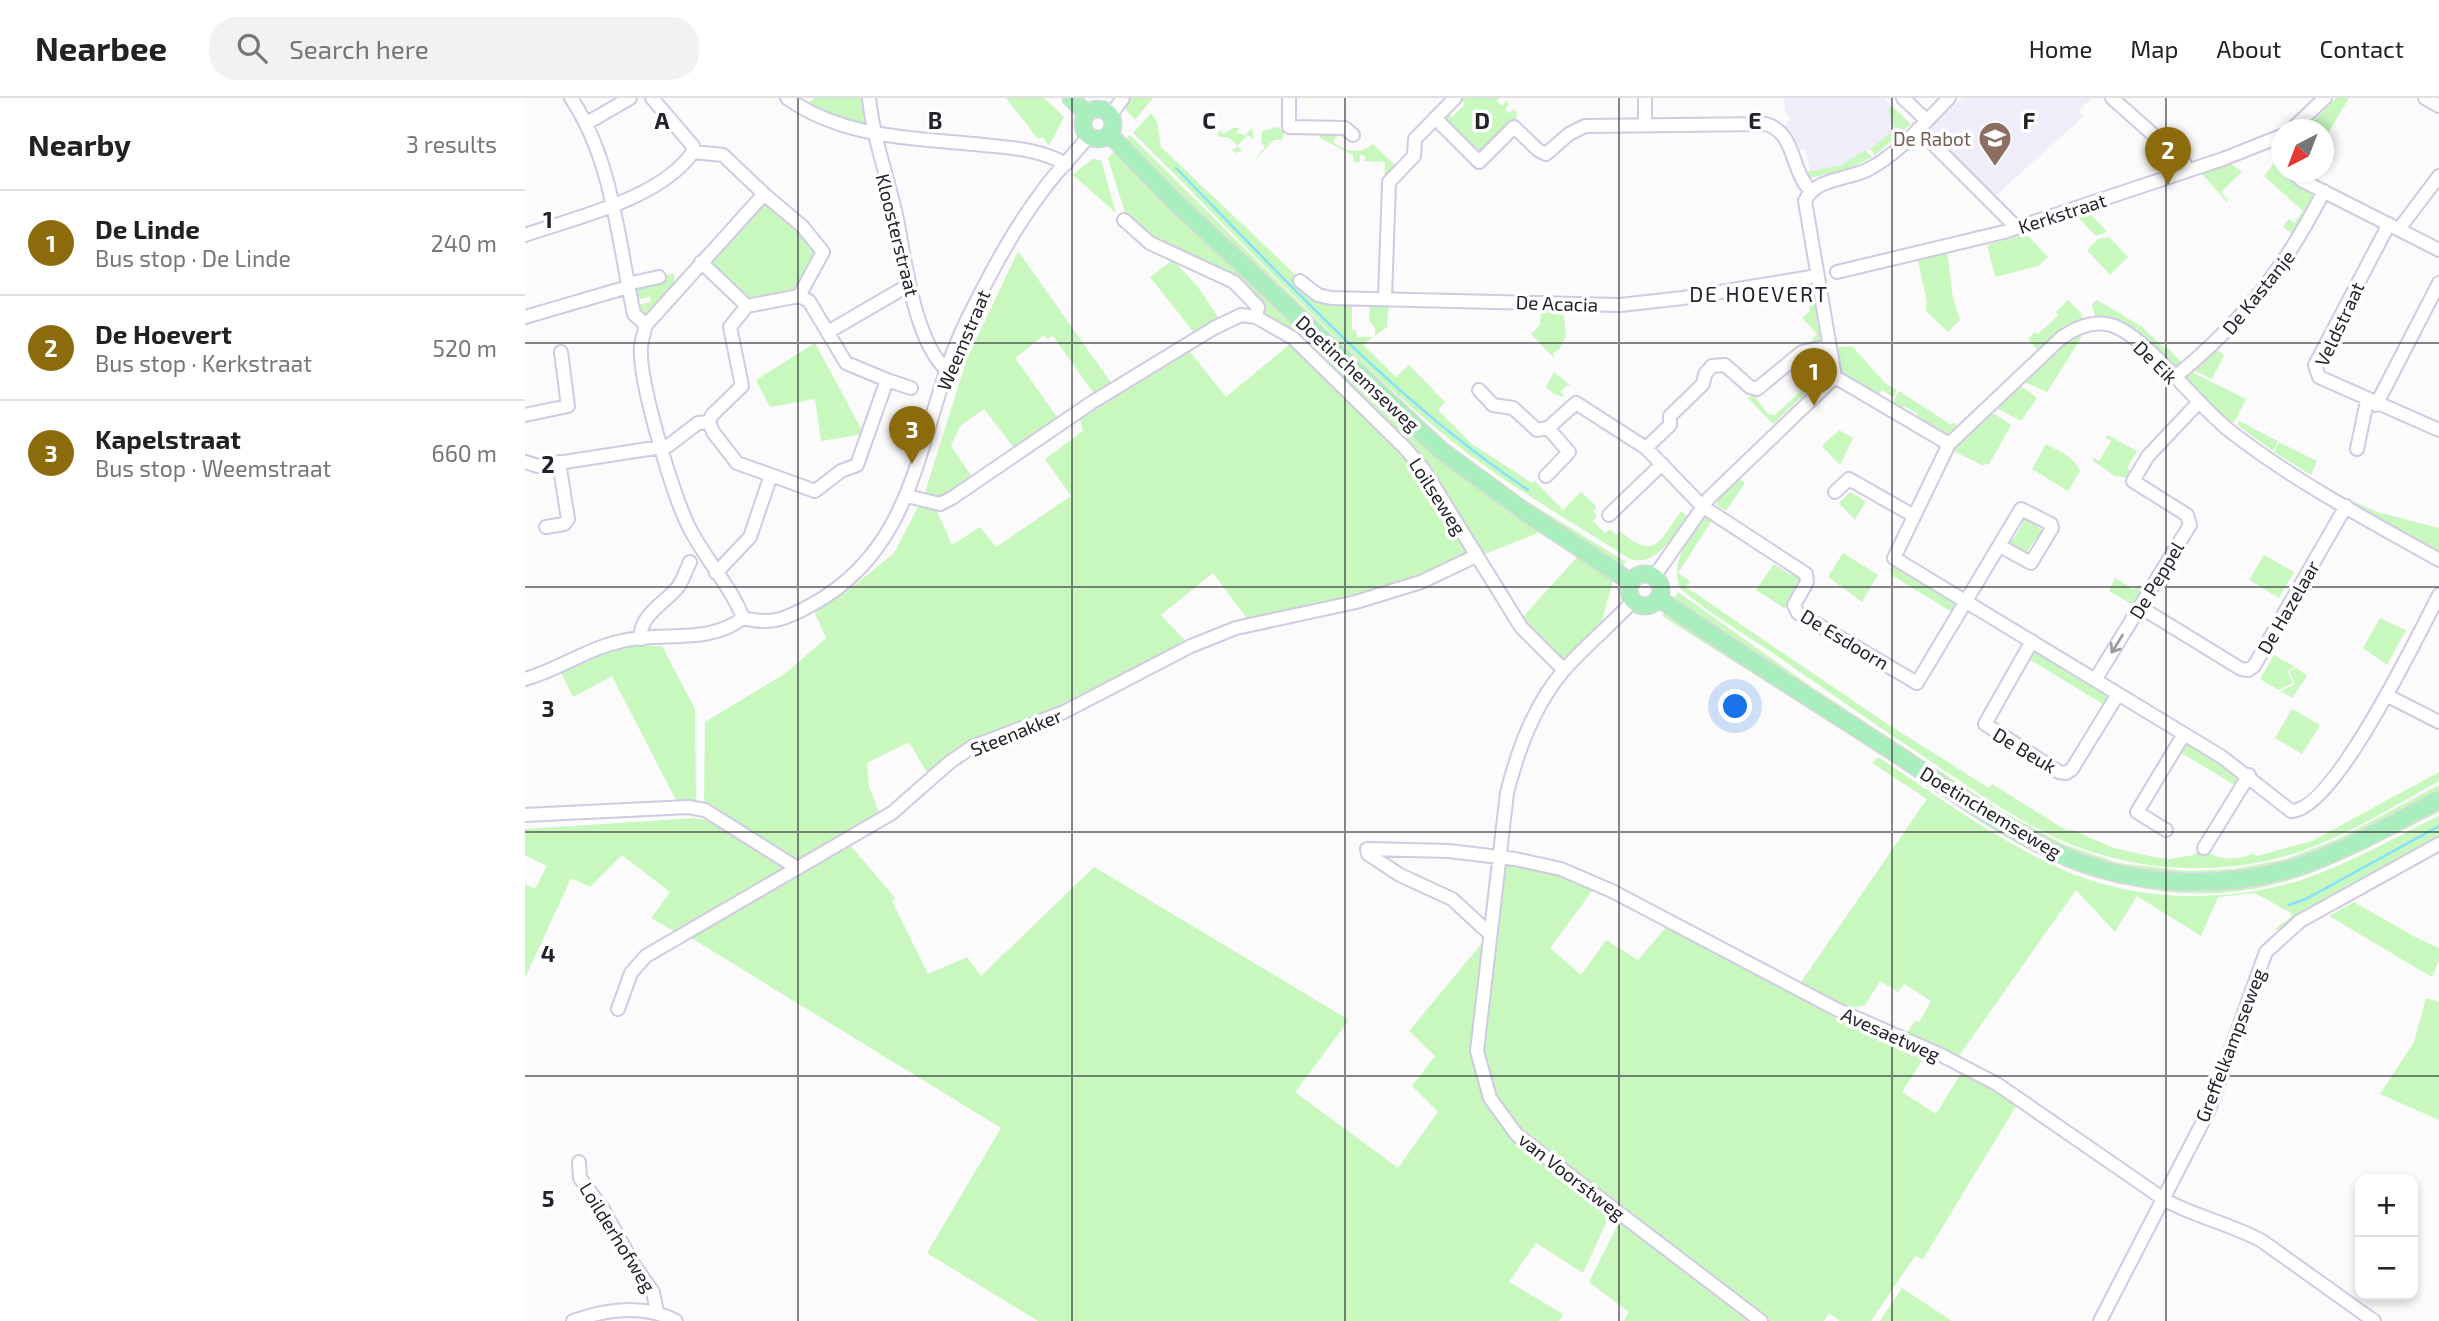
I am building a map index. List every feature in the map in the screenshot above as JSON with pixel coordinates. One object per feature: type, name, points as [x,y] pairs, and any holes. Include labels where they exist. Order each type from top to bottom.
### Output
[{"type":"main road","points":[[1071,98],[1100,114],[1112,125],[1109,134],[1099,139],[1089,136],[1083,125],[1100,114]]},
{"type":"main road","name":"Doetinchemseweg","points":[[1109,134],[1173,200],[1441,450],[1528,514],[1631,582]]},
{"type":"main road","points":[[1641,574],[1654,577],[1659,583],[1658,598],[1646,606],[1633,601],[1629,588],[1631,582],[1641,574]]},
{"type":"main road","name":"Doetinchemseweg","points":[[1658,598],[1999,821],[2067,858],[2116,873],[2183,881],[2228,880],[2276,872],[2323,857],[2439,800]]},
{"type":"street","points":[[571,98],[587,123],[602,160],[634,314],[646,325]]},
{"type":"street","points":[[587,123],[630,98]]},
{"type":"street","points":[[652,98],[693,146],[694,152]]},
{"type":"street","points":[[787,98],[805,110],[873,135],[1036,151],[1066,164]]},
{"type":"street","name":"Kloosterstraat","points":[[869,98],[873,135],[897,223],[907,286],[931,346],[947,370]]},
{"type":"street","points":[[1100,114],[1114,98]]},
{"type":"street","points":[[1100,114],[1123,98]]},
{"type":"street","points":[[1289,98],[1289,127],[1345,128],[1353,135]]},
{"type":"street","points":[[1385,298],[1389,182],[1414,156],[1415,139],[1455,98]]},
{"type":"street","points":[[1645,98],[1646,125]]},
{"type":"street","points":[[1903,98],[1922,125],[2017,227]]},
{"type":"street","points":[[1949,98],[1922,125],[1868,170],[1820,185],[1811,191],[1805,208],[1835,377],[1949,444]]},
{"type":"street","points":[[2112,98],[2184,162],[2187,171]]},
{"type":"street","points":[[2303,119],[2325,98]]},
{"type":"street","points":[[2425,98],[2439,106]]},
{"type":"street","points":[[1435,118],[1479,162],[1514,127],[1538,150],[1546,154],[1579,128],[1646,125],[1771,126],[1788,142],[1798,175],[1811,191]]},
{"type":"street","name":"Weemstraat","points":[[743,618],[771,623],[791,616],[852,580],[878,550],[907,496],[947,370],[965,324],[1019,225],[1089,136]]},
{"type":"street","name":"Kerkstraat","points":[[1837,272],[1949,247],[2017,227],[2271,141]]},
{"type":"street","points":[[525,235],[612,206],[655,184],[694,152],[723,155],[802,226],[823,252],[799,296]]},
{"type":"street","name":"Veldstraat","points":[[2439,176],[2394,226],[2315,366],[2319,377],[2372,403],[2439,430]]},
{"type":"street","points":[[2309,182],[2439,250]]},
{"type":"street","name":"De Kastanje","points":[[2174,378],[2219,339],[2269,284],[2298,243],[2324,191]]},
{"type":"street","points":[[525,679],[612,644],[641,639],[712,635],[728,630],[743,618],[735,598],[690,530],[661,446],[641,348],[646,325],[764,194]]},
{"type":"street","points":[[907,496],[940,504],[952,498],[1091,403],[1214,328],[1241,315],[1256,317],[1258,307],[1234,282],[1150,243],[1124,220]]},
{"type":"street","points":[[699,264],[747,306]]},
{"type":"street","name":"De Acacia","points":[[1300,281],[1323,297],[1637,304],[1817,276]]},
{"type":"street","points":[[525,317],[659,277]]},
{"type":"street","points":[[2357,449],[2372,403],[2439,283]]},
{"type":"street","points":[[828,332],[907,286]]},
{"type":"street","points":[[887,380],[857,466],[841,471],[815,491],[737,463],[713,432],[709,422],[712,415],[742,386],[730,327],[747,306],[799,296],[809,301],[846,363],[911,388]]},
{"type":"street","name":"Loilseweg","points":[[1256,317],[1293,338],[1405,447],[1424,470],[1521,627],[1565,670]]},
{"type":"street","name":"De Eik","points":[[1966,601],[1894,558],[1949,444],[2061,338],[2081,327],[2102,324],[2120,329],[2198,403],[2264,457],[2439,560]]},
{"type":"street","points":[[1646,448],[1670,425],[1670,416],[1703,384],[1705,374],[1712,366],[1725,365],[1750,387],[1757,389],[1802,352],[1829,346]]},
{"type":"street","points":[[525,415],[568,407],[561,352]]},
{"type":"street","points":[[1654,577],[1702,506],[1835,377]]},
{"type":"street","points":[[1479,390],[1493,405],[1513,408],[1537,430],[1548,428],[1576,404],[1646,448],[1702,506]]},
{"type":"street","name":"De Peppel","points":[[2095,680],[2191,519],[2133,481],[2148,456],[2198,403]]},
{"type":"street","points":[[525,462],[538,466],[671,445],[698,423],[709,422]]},
{"type":"street","points":[[1546,476],[1569,452],[1548,428]]},
{"type":"street","points":[[546,527],[564,524],[568,519],[559,462]]},
{"type":"street","points":[[1609,515],[1662,464]]},
{"type":"street","points":[[716,573],[750,537],[771,475]]},
{"type":"street","points":[[1835,492],[1849,478],[1914,516]]},
{"type":"street","name":"De Esdoorn","points":[[1702,506],[1806,574],[1807,582],[1794,605],[1798,613],[1917,683],[1966,601]]},
{"type":"street","name":"De Hazelaar","points":[[2140,607],[2241,669],[2248,670],[2259,656],[2346,506]]},
{"type":"street","points":[[2000,546],[2031,563],[2052,528],[2051,524],[2021,509],[1966,601],[2249,775],[2287,809],[2300,810],[2348,760],[2439,595]]},
{"type":"street","name":"Steenakker","points":[[618,1009],[631,973],[646,956],[892,813],[950,762],[972,747],[1063,712],[1191,646],[1235,628],[1356,602],[1421,582],[1476,555]]},
{"type":"street","points":[[641,639],[640,629],[644,621],[680,584],[690,562]]},
{"type":"street","name":"van Voorstweg","points":[[1633,601],[1565,670],[1541,703],[1516,760],[1507,793],[1477,1051],[1482,1076],[1500,1114],[1517,1135],[1761,1321]]},
{"type":"street","name":"De Beuk","points":[[2032,641],[1985,724],[2059,772],[2066,773],[2072,769],[2118,694]]},
{"type":"street","points":[[2386,695],[2439,722]]},
{"type":"street","points":[[2166,830],[2137,812],[2184,734]]},
{"type":"street","points":[[2204,848],[2249,775]]},
{"type":"street","points":[[525,815],[688,807],[705,810],[797,868]]},
{"type":"street","name":"Greffelkampseweg","points":[[2100,1321],[2165,1200],[2209,1110],[2266,952],[2300,921],[2439,844]]},
{"type":"street","name":"Avesaetweg","points":[[1489,933],[1452,899],[1389,869],[1368,854],[1367,849],[1449,851],[1499,857],[1561,869],[1612,891],[1836,1009],[1941,1055],[1997,1084],[2165,1200],[2186,1212],[2245,1231],[2374,1321]]},
{"type":"street","name":"Loilderhofweg","points":[[579,1162],[580,1178],[603,1209],[633,1265],[653,1292],[657,1312]]},
{"type":"street","name":"Loilderhofweg","points":[[573,1321],[609,1311],[657,1312],[676,1321]]},
{"type":"shaded area","points":[[1784,98],[1884,98],[1892,106],[1888,109],[1895,129],[1876,146],[1851,161],[1820,171],[1810,171],[1805,149],[1798,150],[1784,126],[1791,119],[1785,112]]},
{"type":"shaded area","name":"De Rabot","points":[[1963,98],[2092,98],[2079,110],[2084,116],[1995,196],[1930,133],[1931,125]]},
{"type":"green space","points":[[814,98],[866,98],[870,131],[812,110],[809,103]]},
{"type":"green space","points":[[1006,98],[1044,98],[1064,117],[1049,146],[1043,137],[1038,139]]},
{"type":"green space","points":[[1127,98],[1153,98],[1135,120],[1122,105]]},
{"type":"green space","points":[[1460,98],[1499,98],[1497,101],[1502,106],[1506,101],[1509,104],[1505,109],[1509,113],[1514,109],[1517,113],[1516,119],[1480,155],[1442,117],[1447,112],[1452,117],[1465,104]]},
{"type":"green space","points":[[2336,98],[2349,98],[2334,123],[2334,119],[2316,119]]},
{"type":"green space","points":[[1892,106],[1911,124],[1875,155],[1870,149],[1895,129],[1888,109]]},
{"type":"green space","points":[[1151,113],[1157,122],[1161,147],[1326,304],[1352,304],[1352,330],[1356,330],[1357,337],[1373,337],[1363,345],[1396,377],[1409,365],[1445,402],[1438,410],[1472,444],[1532,483],[1535,481],[1563,510],[1581,492],[1597,507],[1593,511],[1597,516],[1593,521],[1605,533],[1610,529],[1616,535],[1620,531],[1641,545],[1649,546],[1661,539],[1681,511],[1687,516],[1671,540],[1649,558],[1630,559],[1474,458],[1410,407],[1289,292],[1133,133]]},
{"type":"green space","points":[[1278,127],[1284,132],[1282,140],[1274,140],[1250,165],[1265,147],[1261,142],[1262,131]]},
{"type":"green space","points":[[1225,128],[1221,132],[1223,134],[1233,128],[1240,128],[1236,133],[1245,135],[1252,128],[1254,137],[1253,139],[1248,135],[1237,146],[1228,137],[1218,137],[1218,132]]},
{"type":"green space","points":[[1320,132],[1333,132],[1337,136],[1333,141],[1348,150],[1358,151],[1373,144],[1397,167],[1384,181],[1385,162],[1365,161],[1365,156],[1360,155],[1360,162],[1353,162],[1353,155],[1320,138]]},
{"type":"green space","points":[[1130,135],[1351,354],[1347,357],[1185,205],[1123,140]]},
{"type":"green space","points":[[1237,146],[1242,151],[1236,153],[1231,149]]},
{"type":"green space","points":[[1865,150],[1872,157],[1850,168],[1811,178],[1804,172],[1842,165]]},
{"type":"green space","points":[[1115,151],[1543,531],[1482,555],[1429,472],[1263,315],[1264,309],[1245,286],[1147,236],[1126,216],[1108,158]]},
{"type":"green space","points":[[1092,159],[1101,160],[1116,213],[1073,175]]},
{"type":"green space","points":[[2231,164],[2242,172],[2221,192],[2227,202],[2202,174]]},
{"type":"green space","points":[[2271,167],[2271,182],[2291,182],[2313,196],[2294,235],[2283,227],[2289,219],[2294,223],[2303,211],[2264,176]]},
{"type":"green space","points":[[767,202],[801,233],[814,252],[814,260],[798,287],[790,292],[747,300],[708,260],[759,205]]},
{"type":"green space","points":[[2088,211],[2107,232],[2096,236],[2079,218]]},
{"type":"green space","points":[[2026,234],[2048,257],[2038,266],[1995,277],[1987,245]]},
{"type":"green space","points":[[2109,237],[2128,257],[2110,275],[2087,250],[2098,239]]},
{"type":"green space","points":[[1947,250],[1953,298],[1960,320],[1948,332],[1926,311],[1927,302],[1917,257]]},
{"type":"green space","points":[[1018,251],[1112,384],[1095,395],[1053,336],[1047,339],[1044,335],[1015,358],[1058,418],[1014,448],[984,409],[960,426],[951,446],[974,480],[945,496],[927,496],[925,492],[967,359]]},
{"type":"green space","points":[[1173,260],[1198,287],[1220,320],[1195,334],[1150,277]]},
{"type":"green space","points":[[673,273],[676,285],[647,316],[638,313],[636,305],[651,302],[650,297],[635,300],[632,290],[636,286]]},
{"type":"green space","points":[[1802,282],[1813,286],[1821,342],[1807,347],[1817,334],[1802,318],[1810,311],[1806,285],[1769,290],[1771,287]]},
{"type":"green space","points":[[2068,300],[2081,313],[2082,319],[2064,326],[2038,350],[2028,339],[2035,332],[2038,334],[2059,315],[2056,312]]},
{"type":"green space","points":[[2097,300],[2139,325],[2134,331],[2116,320],[2095,317],[2092,304]]},
{"type":"green space","points":[[1370,304],[1389,304],[1387,327],[1375,336],[1375,328],[1369,321]]},
{"type":"green space","points":[[1563,306],[1566,337],[1558,351],[1553,352],[1554,358],[1531,334],[1540,325],[1541,307]]},
{"type":"green space","points":[[2140,325],[2182,363],[2173,367],[2135,332]]},
{"type":"green space","points":[[2086,330],[2047,392],[2022,381],[2063,342]]},
{"type":"green space","points":[[815,343],[864,434],[821,441],[815,399],[770,407],[756,380]]},
{"type":"green space","points":[[1290,344],[1407,460],[1468,555],[1401,585],[1249,621],[1213,573],[1161,615],[1188,644],[928,774],[909,742],[867,763],[869,786],[881,818],[802,862],[717,810],[704,805],[705,722],[786,673],[826,638],[814,611],[846,592],[894,553],[918,507],[936,509],[952,545],[980,527],[996,547],[1071,496],[1045,459],[1083,431],[1080,419],[1190,352],[1226,397]]},
{"type":"green space","points":[[1852,346],[1885,383],[1897,390],[1893,397],[1882,390],[1878,396],[1841,374],[1834,347]]},
{"type":"green space","points":[[2217,350],[2224,355],[2212,379],[2193,370]]},
{"type":"green space","points":[[1822,354],[1826,374],[1773,424],[1748,398],[1754,395],[1768,414],[1775,415],[1820,373],[1805,355]]},
{"type":"green space","points":[[1554,372],[1572,387],[1567,385],[1561,391],[1564,397],[1554,394],[1546,387]]},
{"type":"green space","points":[[2192,372],[2246,399],[2234,423],[2218,413],[2188,384],[2186,377]]},
{"type":"green space","points":[[2018,384],[2037,398],[2021,421],[1994,407]]},
{"type":"green space","points":[[1899,391],[1950,424],[1955,423],[1958,428],[1947,437],[1914,420],[1918,414],[1904,406],[1900,412],[1892,404]]},
{"type":"green space","points":[[1990,411],[2011,425],[1989,464],[1982,465],[1951,450]]},
{"type":"green space","points":[[2239,421],[2278,441],[2273,451],[2237,425]]},
{"type":"green space","points":[[1839,430],[1853,438],[1840,465],[1822,446]]},
{"type":"green space","points":[[2108,435],[2137,451],[2127,468],[2132,472],[2128,478],[2115,476],[2093,461],[2093,458],[2099,461],[2111,441],[2105,437]]},
{"type":"green space","points":[[2279,442],[2317,461],[2311,475],[2274,452]]},
{"type":"green space","points":[[2046,444],[2070,458],[2080,471],[2068,491],[2032,469]]},
{"type":"green space","points":[[1470,466],[1626,562],[1621,568]]},
{"type":"green space","points":[[1739,479],[1745,483],[1726,511],[1717,505],[1717,501]]},
{"type":"green space","points":[[2324,488],[2377,512],[2439,528],[2439,556]]},
{"type":"green space","points":[[1850,492],[1866,501],[1855,520],[1839,503]]},
{"type":"green space","points":[[2027,513],[2030,522],[2043,530],[2044,523],[2046,524],[2044,536],[2036,538],[2027,552],[2035,551],[2031,557],[2003,544],[2014,538],[2023,523],[2015,524]]},
{"type":"green space","points":[[1706,515],[1713,519],[1678,573],[1690,581],[1686,587],[1886,723],[1989,788],[1992,784],[2067,831],[2070,829],[2114,848],[2169,859],[2194,855],[2200,847],[2198,852],[2203,856],[2206,851],[2223,858],[2253,854],[2257,856],[2312,841],[2439,772],[2439,781],[2345,833],[2312,847],[2249,864],[2216,868],[2149,865],[2084,849],[2054,837],[1974,790],[1716,616],[1680,588],[1677,569],[1679,559],[1687,539]]},
{"type":"green space","points":[[1843,553],[1878,575],[1862,602],[1828,577]]},
{"type":"green space","points":[[1579,555],[1614,578],[1599,630],[1566,659],[1562,659],[1521,619]]},
{"type":"green space","points":[[2264,555],[2294,572],[2279,598],[2249,580]]},
{"type":"green space","points":[[1894,562],[1955,600],[1955,614],[1893,576],[1890,571]]},
{"type":"green space","points":[[1774,564],[1790,575],[1794,569],[1803,580],[1788,607],[1784,608],[1756,590]]},
{"type":"green space","points":[[2115,578],[2134,590],[2138,585],[2144,588],[2133,605],[2109,591]]},
{"type":"green space","points":[[1678,592],[1809,685],[2001,811],[2063,844],[2118,863],[2187,871],[2234,869],[2286,859],[2338,839],[2439,785],[2439,795],[2324,851],[2254,872],[2172,876],[2103,864],[2026,832],[1672,601]]},
{"type":"green space","points":[[1665,612],[1878,747],[1877,752],[1662,616]]},
{"type":"green space","points":[[2380,618],[2406,630],[2387,665],[2363,648]]},
{"type":"green space","points":[[662,646],[695,709],[696,803],[678,804],[612,676],[573,697],[561,673],[615,649]]},
{"type":"green space","points":[[2034,649],[2109,694],[2106,706],[2026,657]]},
{"type":"green space","points":[[2274,655],[2295,667],[2287,671],[2293,683],[2279,690],[2260,679]]},
{"type":"green space","points":[[2297,668],[2307,676],[2292,698],[2281,691],[2295,684],[2289,671]]},
{"type":"green space","points":[[2292,709],[2320,725],[2302,754],[2275,738]]},
{"type":"green space","points":[[2184,740],[2243,777],[2238,787],[2183,754],[2179,749]]},
{"type":"green space","points":[[1886,752],[2071,863],[2237,884],[2439,806],[2439,812],[2349,857],[2294,879],[2234,892],[2178,893],[2125,884],[2075,868],[2026,845],[1978,818],[1882,755]]},
{"type":"green space","points":[[1878,757],[1965,815],[2032,855],[2084,878],[2146,893],[2210,896],[2274,887],[2339,865],[2439,816],[2439,840],[2281,931],[2275,929],[2291,917],[2291,913],[2255,893],[2218,897],[2201,936],[2137,896],[2115,932],[2076,890],[1956,1060],[1904,1037],[1915,1021],[1919,1022],[1931,1001],[1904,984],[1898,992],[1880,981],[1865,1005],[1855,1007],[1850,1013],[1797,988],[1927,799],[1872,763]]},
{"type":"green space","points":[[695,818],[710,821],[792,868],[677,933],[651,918],[670,892],[622,855],[590,887],[571,878],[525,978],[525,884],[535,889],[547,866],[525,855],[525,829]]},
{"type":"green space","points":[[851,846],[895,898],[892,901],[928,974],[967,957],[981,976],[1094,867],[1349,1020],[1295,1092],[1398,1168],[1438,1112],[1412,1086],[1435,1056],[1409,1031],[1483,942],[1473,1057],[1480,1084],[1495,1113],[1610,1214],[1583,1273],[1536,1243],[1509,1282],[1563,1314],[1559,1321],[1038,1321],[927,1253],[1001,1128],[688,936]]},
{"type":"green space","points":[[1503,862],[1550,870],[1595,887],[1550,948],[1581,975],[1606,940],[1638,960],[1668,925],[1927,1053],[1902,1092],[1936,1114],[1963,1070],[2018,1103],[1923,1259],[1915,1256],[1871,1321],[1840,1321],[1829,1313],[1824,1321],[1766,1321],[1514,1126],[1492,1084],[1485,1062],[1482,1037]]},
{"type":"green space","points":[[2354,902],[2439,948],[2439,960],[2432,977],[2329,916]]},
{"type":"green space","points":[[2426,998],[2439,1002],[2439,1120],[2380,1094],[2414,1042]]},
{"type":"green space","points":[[1619,1222],[1623,1222],[1754,1321],[1624,1321],[1629,1312],[1589,1282]]},
{"type":"green space","points":[[1902,1288],[1952,1321],[1880,1321]]},
{"type":"waterway","points":[[1176,168],[1301,297],[1387,379],[1479,455],[1528,490]]},
{"type":"waterway","points":[[2289,905],[2306,899],[2439,826]]},
{"type":"place","name":"De Rabot","points":[[1995,168]]},
{"type":"place","name":"De Hoevert","points":[[2168,185]]},
{"type":"place","name":"De Linde","points":[[1814,406]]},
{"type":"place","name":"Kapelstraat","points":[[912,464]]},
{"type":"district","name":"DE HOEVERT","points":[[1759,293]]}]
